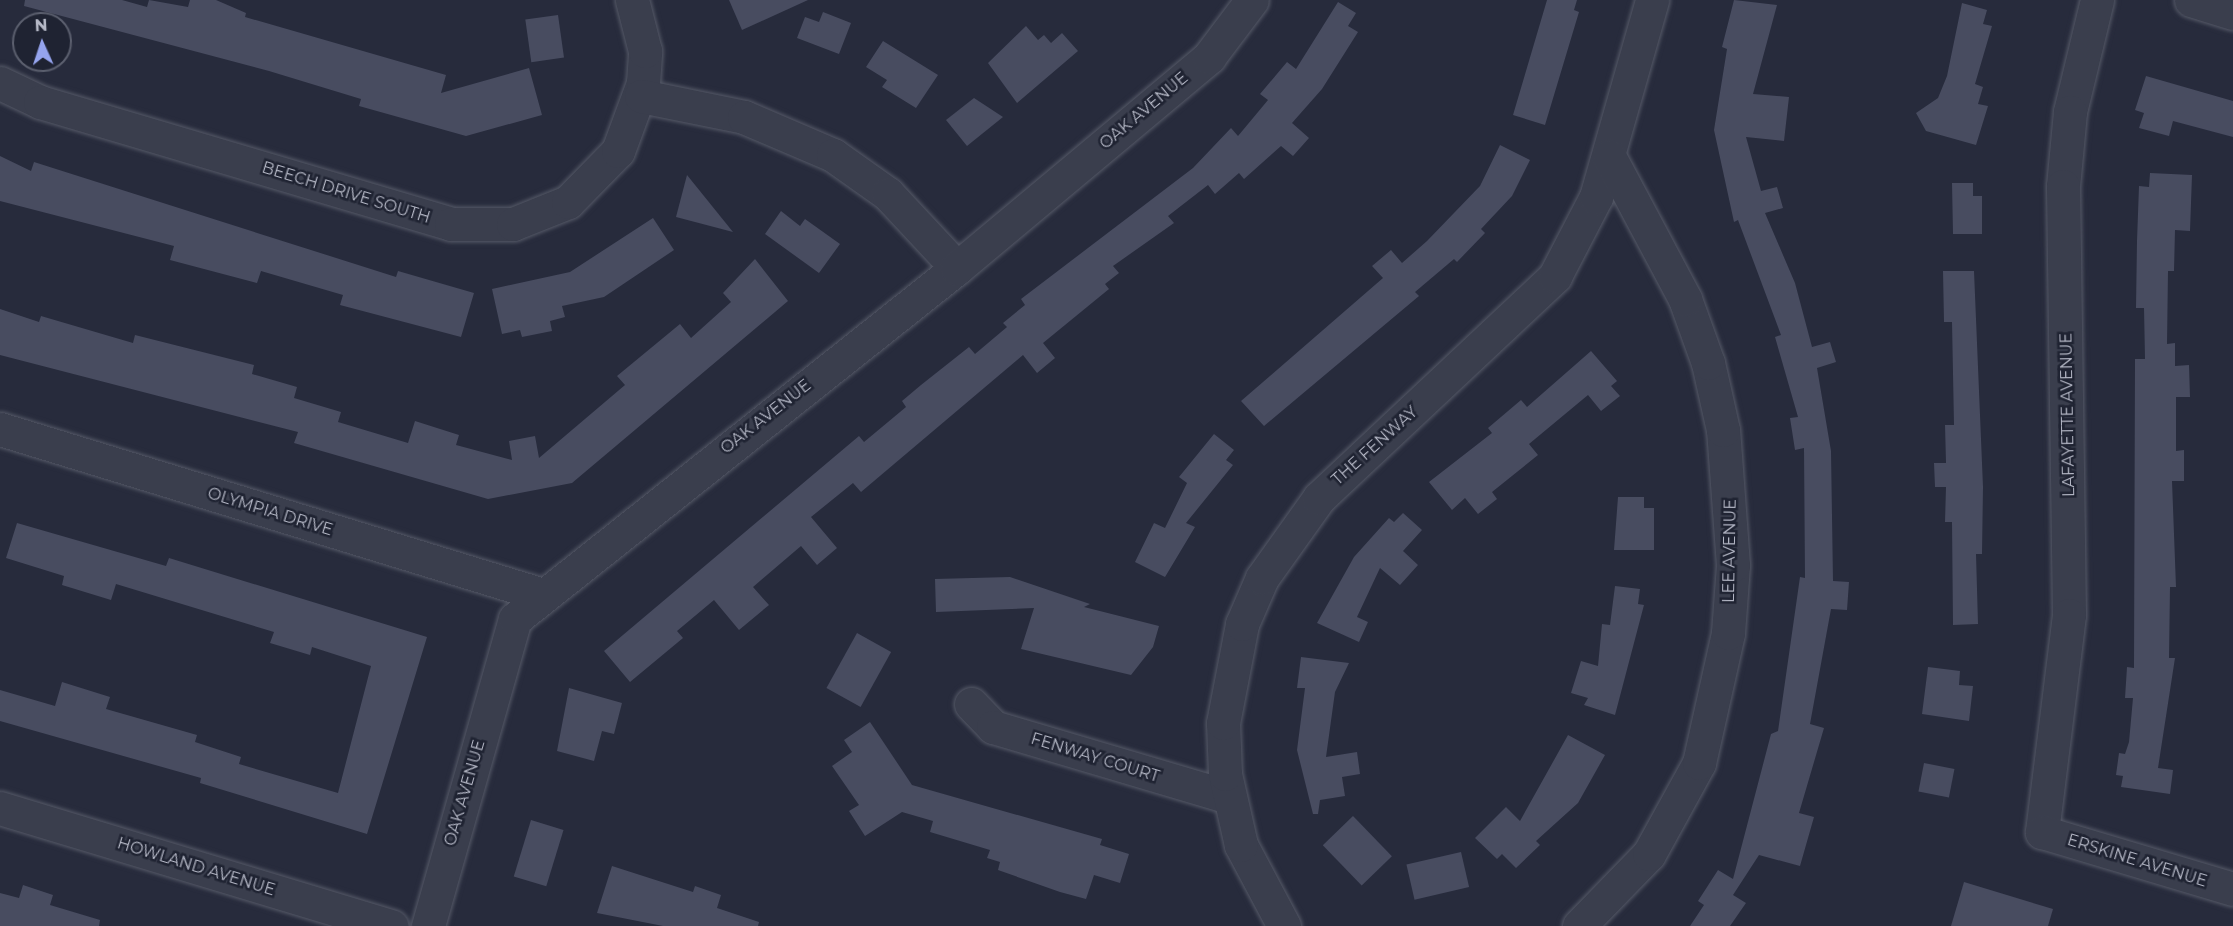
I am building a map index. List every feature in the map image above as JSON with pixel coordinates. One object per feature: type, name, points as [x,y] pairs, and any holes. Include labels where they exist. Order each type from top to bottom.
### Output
[{"type":"street","name":"BEECH DRIVE SOUTH","points":[[0,83],[52,106],[451,224],[482,227],[540,216],[597,178],[618,151],[640,96],[645,51],[632,0]]},
{"type":"street","name":"OAK AVENUE","points":[[428,926],[514,619],[540,594],[957,268],[1209,57],[1252,0]]},
{"type":"street","name":"THE FENWAY","points":[[1284,926],[1241,845],[1229,797],[1223,723],[1229,671],[1262,578],[1319,498],[1539,297],[1576,240],[1609,156],[1652,0]]},
{"type":"street","name":"LAFAYETTE AVENUE","points":[[2042,832],[2070,615],[2063,186],[2070,112],[2097,0]]},
{"type":"street","points":[[2191,0],[2233,13]]},
{"type":"street","points":[[640,96],[744,117],[833,155],[888,194],[957,268]]},
{"type":"street","name":"LEE AVENUE","points":[[1579,926],[1649,854],[1700,763],[1724,654],[1733,565],[1725,441],[1708,363],[1685,299],[1609,156]]},
{"type":"street","name":"OLYMPIA DRIVE","points":[[0,429],[540,594]]},
{"type":"street","name":"FENWAY COURT","points":[[970,704],[993,727],[1229,797]]},
{"type":"street","name":"HOWLAND AVENUE","points":[[0,808],[392,926]]},
{"type":"street","name":"ERSKINE AVENUE","points":[[2042,832],[2233,889]]},
{"type":"building","points":[[25,0],[122,0],[147,7],[149,0],[188,7],[190,0],[216,0],[246,13],[245,17],[446,75],[441,93],[529,68],[542,115],[466,136],[359,106],[361,99],[269,71],[72,19],[72,12],[47,12],[24,6]]},
{"type":"building","points":[[729,0],[808,0],[742,30]]},
{"type":"building","points":[[1547,0],[1577,0],[1574,10],[1579,12],[1545,125],[1513,115]]},
{"type":"building","points":[[1734,0],[1777,5],[1753,94],[1789,97],[1784,141],[1746,137],[1761,191],[1777,187],[1783,208],[1765,213],[1795,283],[1812,347],[1830,342],[1836,362],[1817,368],[1831,451],[1833,581],[1849,582],[1847,610],[1831,609],[1810,724],[1824,728],[1799,813],[1814,817],[1800,866],[1759,855],[1733,895],[1746,903],[1730,926],[1690,926],[1704,905],[1698,901],[1718,870],[1733,879],[1771,734],[1778,731],[1800,577],[1805,578],[1804,448],[1795,450],[1790,418],[1798,417],[1775,337],[1781,335],[1738,220],[1734,222],[1714,130],[1727,49],[1722,47]]},
{"type":"building","points":[[1338,2],[1356,13],[1348,26],[1358,32],[1322,89],[1292,123],[1309,138],[1293,156],[1281,146],[1244,179],[1239,173],[1215,194],[1208,185],[1168,216],[1174,223],[1113,266],[1119,273],[1105,284],[1109,289],[1043,343],[1055,358],[1037,373],[1023,355],[861,492],[853,483],[811,517],[837,548],[817,565],[801,546],[753,587],[769,605],[739,630],[714,600],[677,631],[683,638],[630,682],[604,651],[859,436],[864,442],[906,407],[902,401],[921,385],[969,347],[975,354],[1007,327],[1003,323],[1025,305],[1021,299],[1193,168],[1231,128],[1238,136],[1268,100],[1260,94],[1287,62],[1296,69]]},
{"type":"building","points":[[1962,3],[1987,10],[1983,24],[1992,26],[1975,84],[1983,87],[1978,104],[1988,106],[1976,145],[1926,131],[1916,113],[1938,98],[1947,76]]},
{"type":"building","points":[[823,12],[851,23],[839,54],[797,38],[805,17],[819,22]]},
{"type":"building","points":[[558,15],[564,58],[531,62],[525,20]]},
{"type":"building","points":[[1026,26],[1038,40],[1044,35],[1051,43],[1062,33],[1078,51],[1017,103],[988,63]]},
{"type":"building","points":[[883,41],[938,75],[916,108],[882,87],[887,80],[866,67]]},
{"type":"building","points":[[2146,76],[2233,101],[2233,137],[2173,121],[2169,136],[2139,128],[2144,113],[2135,110]]},
{"type":"building","points":[[974,98],[1003,117],[967,146],[946,120]]},
{"type":"building","points":[[1500,145],[1530,160],[1512,196],[1481,229],[1485,233],[1457,262],[1454,259],[1415,292],[1419,296],[1264,426],[1241,401],[1383,278],[1372,266],[1391,250],[1402,263],[1427,241],[1480,186]]},
{"type":"building","points":[[0,156],[31,171],[34,162],[396,277],[398,271],[474,293],[461,337],[340,305],[343,295],[261,271],[257,283],[170,260],[174,246],[0,201]]},
{"type":"building","points":[[2150,173],[2192,175],[2190,231],[2175,230],[2174,271],[2168,271],[2167,344],[2175,343],[2175,366],[2189,365],[2190,397],[2176,397],[2176,451],[2184,450],[2184,481],[2172,481],[2176,587],[2170,587],[2169,658],[2175,658],[2158,768],[2173,770],[2170,794],[2121,787],[2123,776],[2116,775],[2119,753],[2125,754],[2129,742],[2133,698],[2125,698],[2127,667],[2134,668],[2135,359],[2145,359],[2144,308],[2136,308],[2137,241],[2139,186],[2149,187]]},
{"type":"building","points":[[687,175],[733,232],[676,217]]},
{"type":"building","points":[[1952,183],[1973,183],[1973,196],[1982,196],[1982,234],[1953,234]]},
{"type":"building","points":[[781,211],[800,226],[805,219],[840,244],[819,273],[765,234]]},
{"type":"building","points":[[653,218],[674,250],[604,297],[562,306],[565,317],[550,321],[552,331],[522,337],[520,330],[502,334],[492,289],[570,272]]},
{"type":"building","points":[[755,259],[788,301],[572,483],[488,499],[294,443],[298,432],[0,355],[0,309],[39,322],[41,316],[133,343],[135,335],[254,365],[252,374],[297,387],[294,398],[341,412],[338,422],[408,443],[415,421],[459,435],[456,445],[512,460],[509,441],[535,436],[539,458],[625,385],[617,376],[680,324],[691,338],[731,302],[723,293]]},
{"type":"building","points":[[1943,271],[1974,271],[1983,487],[1982,554],[1976,554],[1978,624],[1953,625],[1952,522],[1945,522],[1946,487],[1935,487],[1934,463],[1946,463],[1945,425],[1954,425],[1952,322],[1944,322]]},
{"type":"building","points":[[1591,351],[1617,381],[1611,386],[1620,396],[1601,411],[1588,395],[1529,444],[1538,455],[1492,492],[1497,499],[1478,514],[1465,498],[1452,510],[1429,482],[1492,433],[1488,428],[1521,400],[1527,407]]},
{"type":"building","points":[[1214,434],[1234,450],[1226,460],[1233,465],[1186,523],[1195,527],[1165,577],[1135,562],[1154,523],[1165,528],[1187,483],[1179,477]]},
{"type":"building","points":[[1618,497],[1644,497],[1644,508],[1654,508],[1654,550],[1614,550]]},
{"type":"building","points":[[1403,513],[1422,530],[1403,551],[1418,565],[1400,585],[1380,568],[1357,617],[1368,622],[1359,642],[1317,623],[1354,557],[1389,518],[1394,522]]},
{"type":"building","points":[[17,523],[166,566],[169,558],[427,637],[367,834],[200,783],[201,778],[0,721],[0,690],[55,706],[62,682],[110,697],[106,709],[197,735],[195,742],[241,757],[239,764],[338,793],[371,666],[312,647],[310,655],[270,643],[274,632],[116,584],[111,600],[62,585],[64,576],[6,558]]},
{"type":"building","points":[[1010,577],[1090,604],[1084,607],[1159,626],[1153,647],[1131,675],[1021,649],[1034,608],[936,612],[935,579]]},
{"type":"building","points":[[1615,586],[1640,589],[1638,604],[1644,605],[1615,715],[1584,705],[1588,698],[1571,693],[1581,661],[1598,666],[1602,624],[1610,625]]},
{"type":"building","points":[[857,633],[891,652],[861,707],[826,688]]},
{"type":"building","points":[[1301,657],[1349,663],[1335,692],[1326,757],[1357,752],[1360,774],[1342,777],[1345,796],[1320,800],[1318,814],[1313,814],[1297,750],[1305,688],[1297,688]]},
{"type":"building","points":[[1928,667],[1960,671],[1959,685],[1973,686],[1969,721],[1922,714]]},
{"type":"building","points":[[569,688],[622,703],[614,734],[602,731],[594,761],[557,751]]},
{"type":"building","points":[[870,722],[912,785],[1102,839],[1100,845],[1129,854],[1120,883],[1094,875],[1086,899],[1060,892],[998,870],[1000,862],[987,858],[990,850],[930,832],[933,821],[902,812],[865,836],[849,811],[859,805],[832,766],[852,752],[844,740]]},
{"type":"building","points":[[1568,735],[1605,755],[1578,803],[1536,841],[1540,845],[1516,868],[1502,854],[1497,859],[1475,838],[1506,807],[1520,821]]},
{"type":"building","points":[[1924,763],[1954,769],[1949,797],[1918,791]]},
{"type":"building","points":[[1353,816],[1392,856],[1362,885],[1323,845]]},
{"type":"building","points":[[531,820],[564,830],[546,886],[514,876]]},
{"type":"building","points":[[1461,852],[1469,887],[1415,900],[1406,865]]},
{"type":"building","points":[[612,866],[693,892],[695,886],[721,895],[717,908],[759,922],[758,926],[663,926],[597,913]]},
{"type":"building","points":[[1964,882],[2053,909],[2048,926],[1951,926]]},
{"type":"building","points":[[23,885],[53,895],[50,905],[100,920],[99,926],[0,926],[0,893],[19,898]]}]
